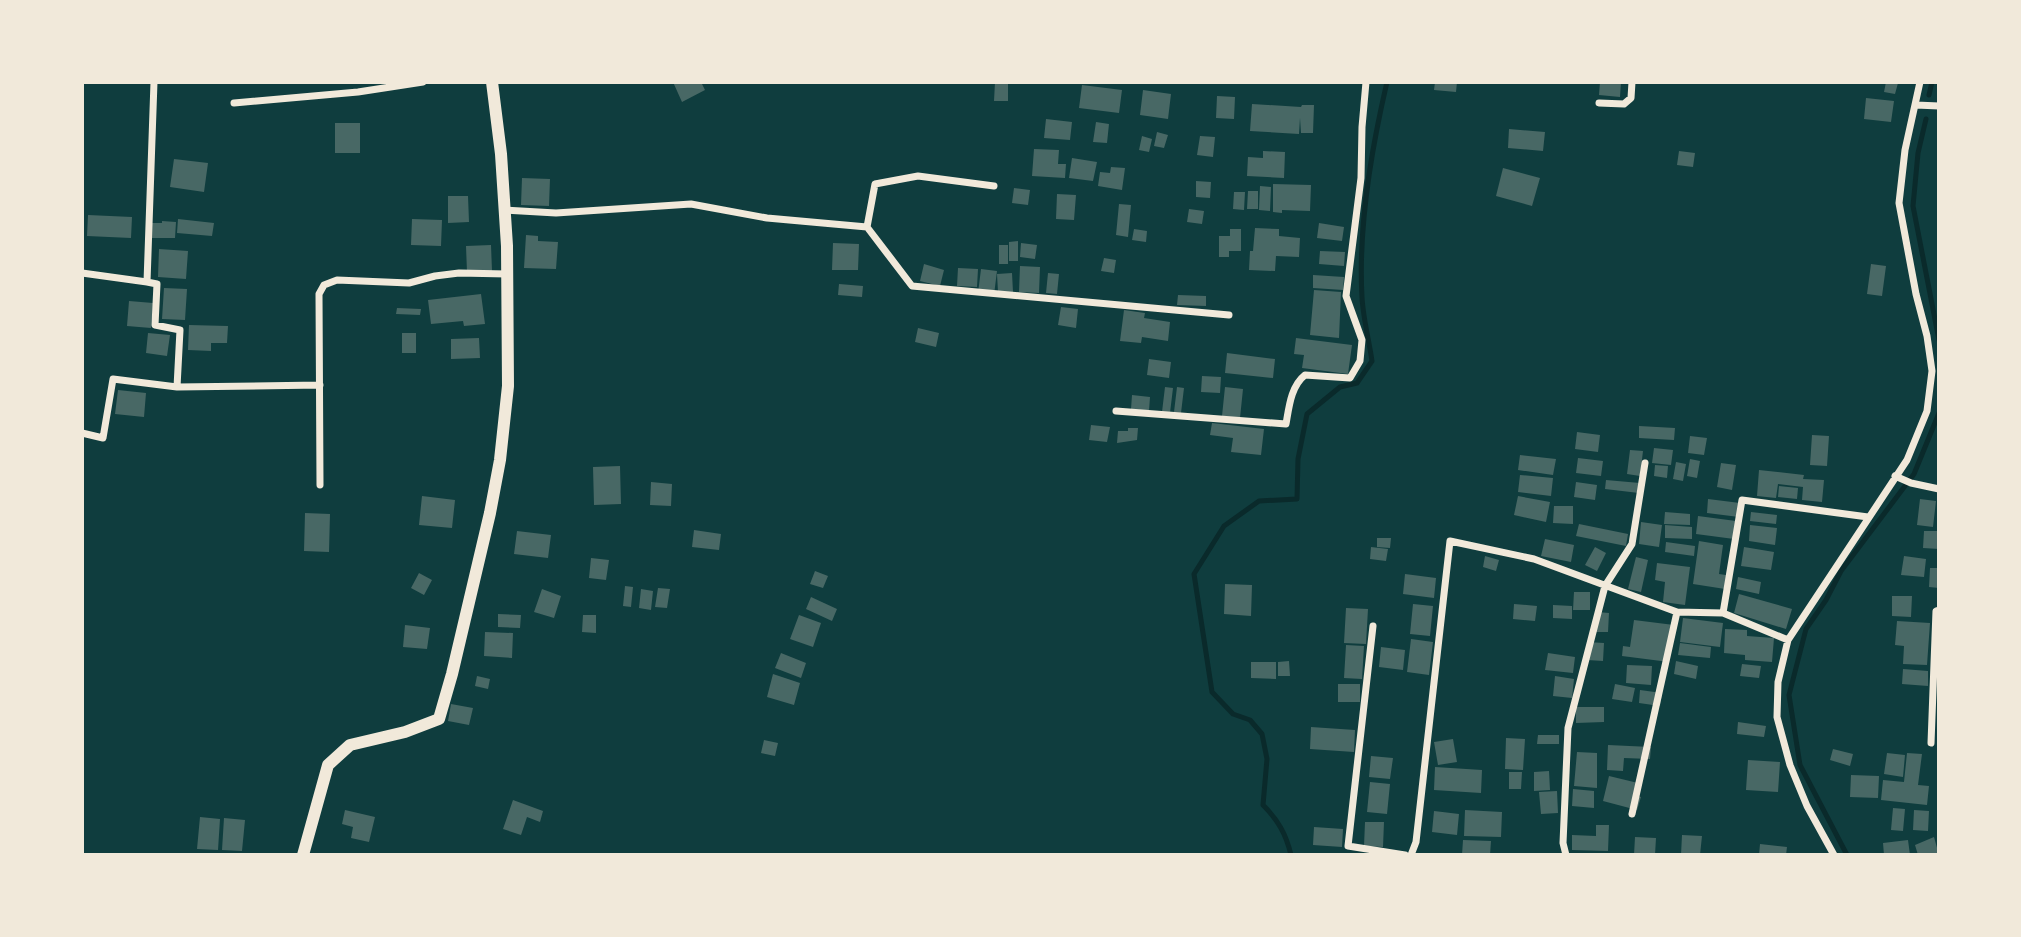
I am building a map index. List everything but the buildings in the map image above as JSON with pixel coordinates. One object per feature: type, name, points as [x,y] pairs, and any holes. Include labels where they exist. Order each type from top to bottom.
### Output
[{"type":"street","points":[[148,282],[154,82]]},
{"type":"street","points":[[234,103],[358,92],[423,82]]},
{"type":"street","points":[[1116,411],[1286,424],[1289,403],[1298,380],[1306,375],[1350,378],[1360,361],[1362,340],[1346,296],[1360,178],[1366,82]]},
{"type":"street","points":[[1599,103],[1624,104],[1631,98],[1632,82]]},
{"type":"street","points":[[1834,855],[1807,806],[1790,765],[1777,717],[1778,682],[1788,640],[1868,517],[1899,477],[1927,411],[1932,371],[1899,203],[1905,150],[1920,82]]},
{"type":"street","points":[[303,855],[328,765],[350,745],[405,732],[439,719],[452,674],[500,460],[508,386],[505,210],[501,154],[489,83]]},
{"type":"street","points":[[1916,106],[1939,106]]},
{"type":"street","points":[[867,227],[875,184],[918,176],[994,187]]},
{"type":"street","points":[[505,210],[556,213],[691,204],[767,218],[867,227],[912,286],[1229,315]]},
{"type":"street","points":[[82,272],[157,284],[155,325],[180,330],[177,387]]},
{"type":"street","points":[[320,485],[319,294],[324,285],[337,280],[409,283],[459,273],[507,274]]},
{"type":"street","points":[[82,433],[103,438],[113,379],[177,387],[320,385]]},
{"type":"street","points":[[1566,855],[1563,843],[1568,728],[1605,586],[1632,544],[1645,463]]},
{"type":"street","points":[[1899,477],[1910,483],[1939,489]]},
{"type":"street","points":[[1723,613],[1742,500],[1868,517]]},
{"type":"street","points":[[1411,855],[1416,842],[1450,541],[1534,559],[1677,612],[1723,613],[1788,640]]},
{"type":"street","points":[[1931,743],[1936,611],[1939,611]]},
{"type":"street","points":[[1632,814],[1677,612]]},
{"type":"street","points":[[1373,625],[1348,846],[1405,855]]},
{"type":"waterway","points":[[1291,855],[1281,828],[1263,805],[1267,759],[1262,734],[1250,720],[1233,714],[1212,692],[1194,574],[1224,526],[1259,501],[1297,499],[1298,459],[1307,414],[1340,387],[1357,383],[1372,361],[1363,305],[1362,243],[1371,162],[1387,82]]},
{"type":"waterway","points":[[1929,95],[1932,82]]},
{"type":"waterway","points":[[1926,119],[1918,153],[1913,206],[1939,340]]},
{"type":"waterway","points":[[1847,855],[1800,765],[1789,695],[1806,629],[1826,600],[1841,571],[1914,474],[1939,413]]}]
